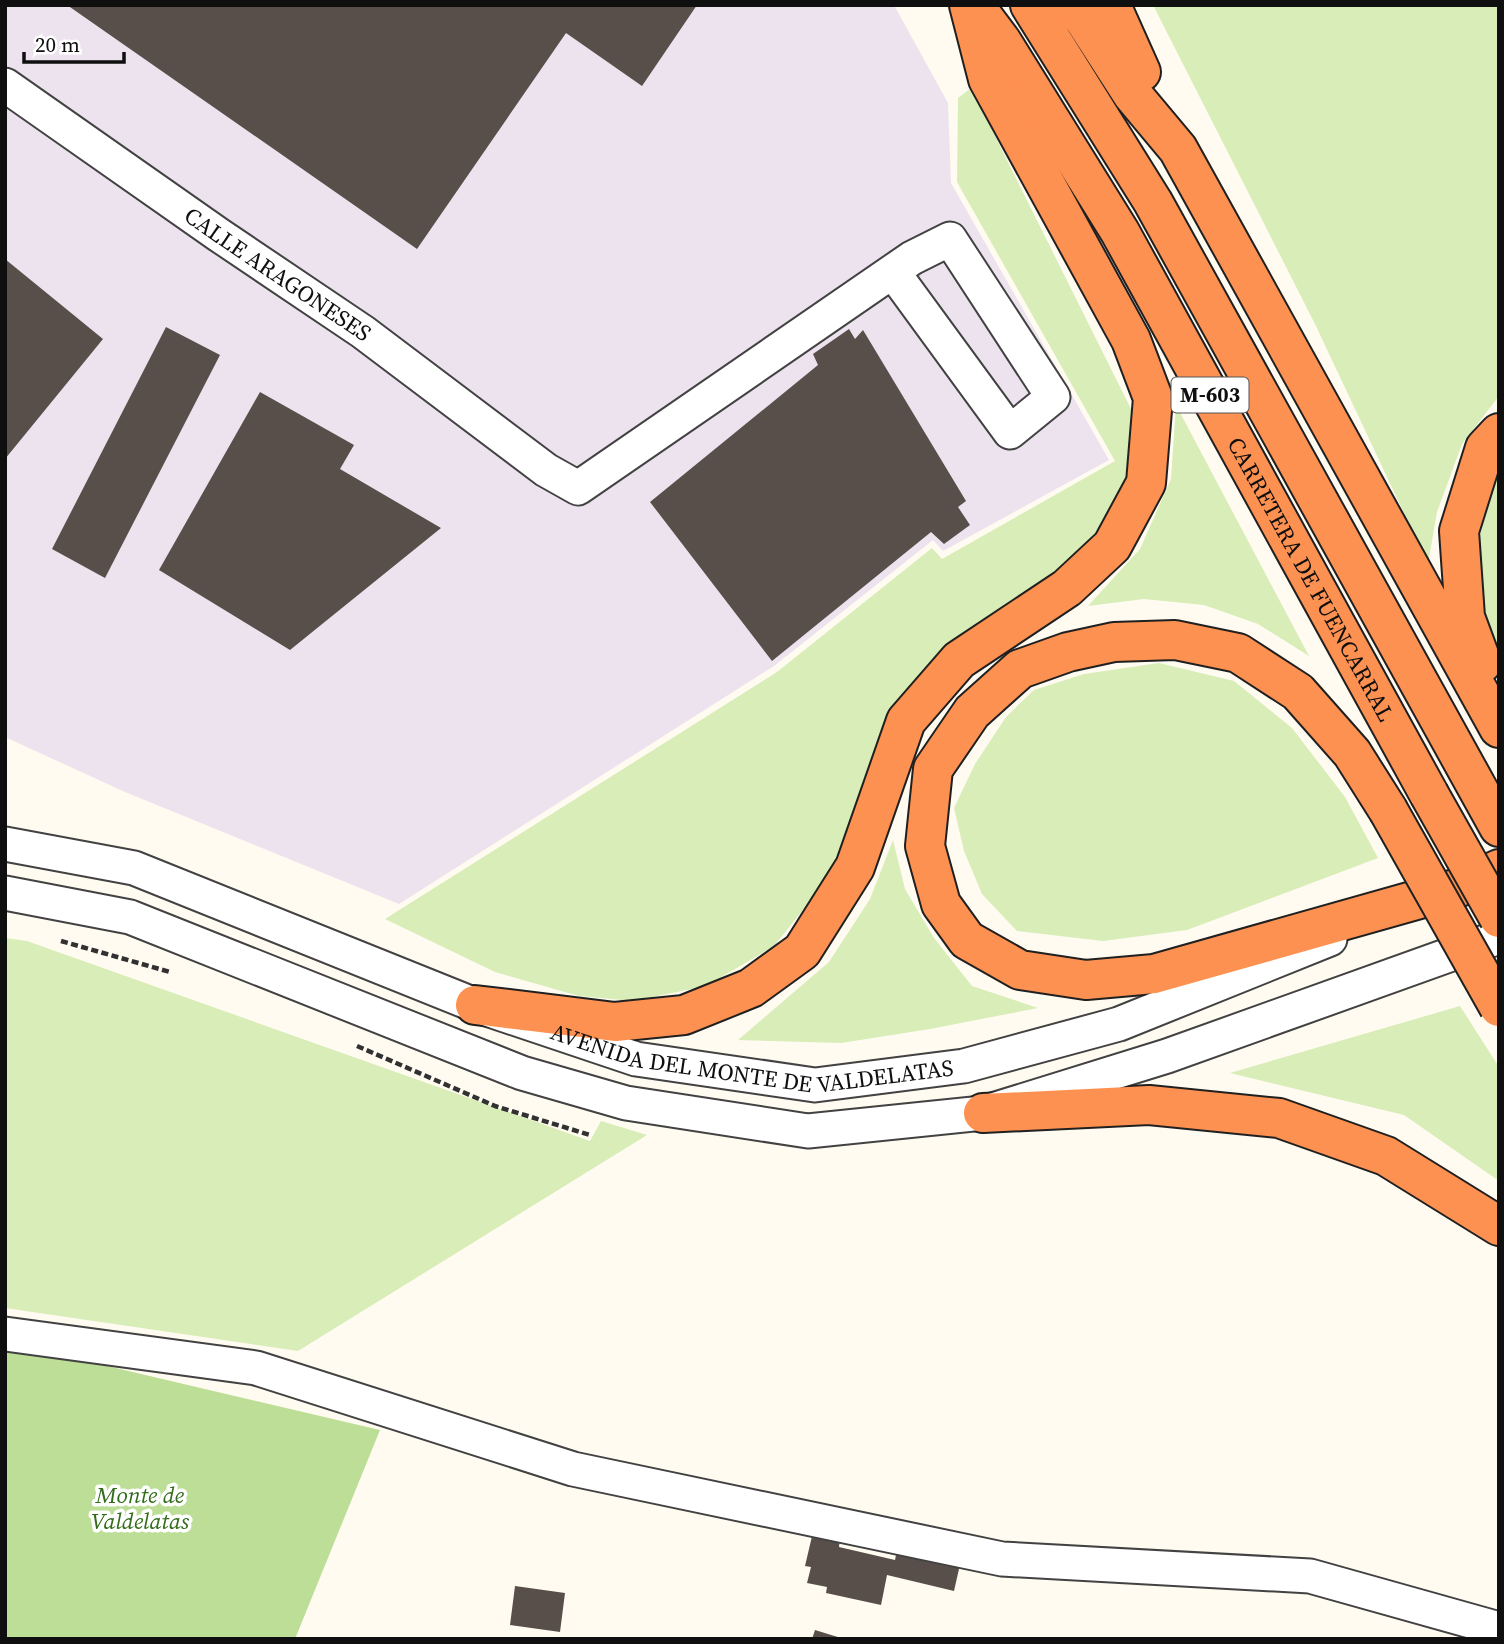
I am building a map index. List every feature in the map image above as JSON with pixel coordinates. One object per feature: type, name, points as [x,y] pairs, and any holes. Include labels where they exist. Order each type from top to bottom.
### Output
[{"type":"highway","points":[[475,1005],[615,1022],[684,1015],[751,988],[802,951],[855,867],[906,721],[959,660],[1067,588],[1112,546],[1146,483],[1153,398],[1132,340],[988,79],[969,5]]},
{"type":"highway","name":"CARRETERA DE FUENCARRAL","points":[[975,5],[1002,42],[1119,232],[1499,918]]},
{"type":"highway","name":"M-603","points":[[1030,5],[1153,202],[1499,827]]},
{"type":"highway","points":[[1068,5],[1083,18],[1132,94],[1178,149]]},
{"type":"highway","points":[[1111,5],[1178,149],[1499,728]]},
{"type":"highway","points":[[1499,433],[1485,448],[1459,531],[1465,617],[1499,707]]},
{"type":"highway","points":[[1499,872],[1455,889],[1154,974],[1086,980],[1020,970],[967,940],[941,904],[925,846],[933,769],[972,712],[1020,669],[1068,652],[1114,642],[1175,640],[1238,653],[1298,692],[1352,753],[1388,810],[1499,1007]]},
{"type":"highway","points":[[983,1113],[1149,1105],[1279,1118],[1386,1156],[1499,1226]]},
{"type":"street","name":"CALLE ARAGONESES","points":[[5,85],[219,236],[363,332],[546,470],[578,488],[893,272]]},
{"type":"street","points":[[950,239],[1054,397],[1010,432],[893,272],[912,258],[950,239]]},
{"type":"street","name":"AVENIDA DEL MONTE DE VALDELATAS","points":[[5,844],[134,868],[475,1005],[636,1059],[815,1084],[964,1066],[1119,1024],[1455,889]]},
{"type":"street","points":[[5,893],[130,917],[522,1073],[626,1103],[808,1131],[983,1113],[1167,1056],[1499,937]]},
{"type":"street","points":[[5,1334],[256,1368],[573,1469],[1002,1559],[1310,1576],[1499,1629]]},
{"type":"path","points":[[60,940],[175,973]]},
{"type":"path","points":[[354,1045],[495,1106],[590,1135]]},
{"type":"shaded area","points":[[5,5],[894,5],[948,103],[951,183],[1109,460],[943,551],[933,540],[774,666],[399,904],[125,792],[5,737]]},
{"type":"green space","points":[[1153,5],[1499,5],[1499,396],[1462,444],[1437,512],[1428,564],[1315,324]]},
{"type":"green space","points":[[971,88],[1136,419],[1126,490],[1082,551],[926,668],[881,734],[836,869],[774,946],[706,986],[633,1001],[579,996],[495,972],[385,919],[777,672],[932,548],[942,559],[1115,461],[957,182],[958,98]]},
{"type":"green space","points":[[1176,405],[1309,656],[1258,624],[1204,605],[1144,599],[1088,606],[1140,549],[1171,479]]},
{"type":"green space","points":[[1499,473],[1499,648],[1484,606],[1479,561],[1484,515]]},
{"type":"green space","points":[[1159,663],[1234,681],[1292,728],[1345,797],[1378,858],[1187,930],[1103,941],[1017,931],[982,894],[964,851],[954,808],[975,764],[1006,717],[1034,690],[1084,674]]},
{"type":"green space","points":[[893,840],[905,889],[934,938],[972,986],[1038,1008],[841,1043],[738,1040],[829,962],[870,899]]},
{"type":"green space","points":[[5,938],[27,941],[590,1141],[601,1121],[647,1135],[298,1351],[5,1308]]},
{"type":"green space","points":[[1460,1006],[1499,1067],[1499,1181],[1404,1115],[1230,1073]]},
{"type":"green space","name":"Monte de Valdelatas","points":[[5,1342],[380,1430],[295,1639],[5,1639]]},
{"type":"building","points":[[67,5],[697,5],[642,86],[566,33],[417,249]]},
{"type":"building","points":[[5,259],[103,339],[5,459]]},
{"type":"building","points":[[166,327],[220,355],[105,578],[52,549]]},
{"type":"building","points":[[849,329],[855,339],[863,330],[966,501],[958,507],[970,525],[944,544],[931,532],[772,661],[650,502],[818,365],[813,354]]},
{"type":"building","points":[[260,392],[354,445],[340,469],[441,528],[290,650],[159,570]]},
{"type":"building","points":[[813,1532],[840,1538],[839,1547],[895,1560],[898,1545],[961,1560],[954,1591],[887,1575],[881,1605],[826,1593],[827,1587],[807,1583],[811,1567],[805,1566]]},
{"type":"building","points":[[515,1586],[565,1593],[560,1632],[510,1625]]},
{"type":"building","points":[[815,1630],[841,1638],[841,1639],[812,1639]]}]
